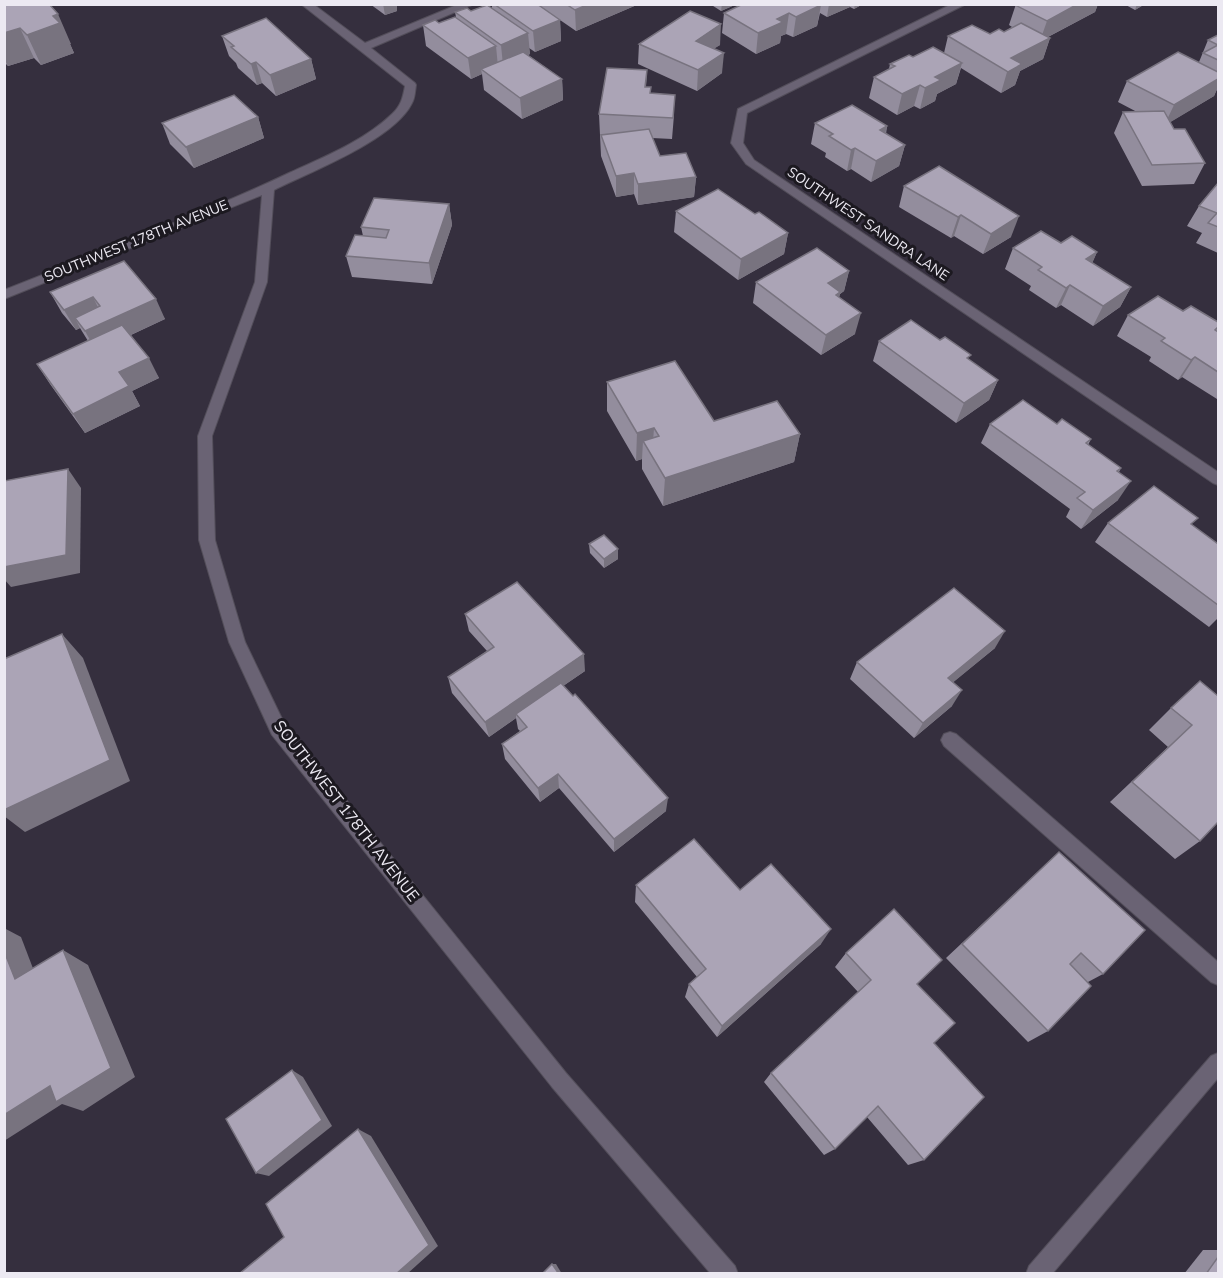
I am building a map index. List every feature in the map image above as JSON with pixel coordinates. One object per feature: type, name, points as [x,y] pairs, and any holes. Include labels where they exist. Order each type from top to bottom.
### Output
[{"type":"street","name":"SOUTHWEST 178TH AVENUE","points":[[4,295],[268,188],[348,149],[388,123],[406,105],[411,86],[364,47],[306,4]]},
{"type":"street","points":[[364,47],[469,4]]},
{"type":"street","name":"SOUTHWEST SANDRA LANE","points":[[961,4],[742,111],[737,143],[750,162],[1218,479]]},
{"type":"street","name":"SOUTHWEST 178TH AVENUE","points":[[268,188],[261,282],[205,436],[207,540],[237,642],[278,729],[559,1080],[727,1274]]},
{"type":"street","points":[[950,740],[1218,975]]},
{"type":"street","points":[[1037,1274],[1218,1063]]},
{"type":"building","points":[[4,4],[49,4],[58,14],[53,16],[60,23],[27,35],[20,28],[4,33]]},
{"type":"building","points":[[494,4],[537,4],[560,20],[533,31]]},
{"type":"building","points":[[566,4],[589,4],[575,10]]},
{"type":"building","points":[[743,4],[821,5],[796,17],[789,13],[777,19],[783,22],[758,33],[724,13]]},
{"type":"building","points":[[1016,4],[1078,4],[1047,21],[1015,5]]},
{"type":"building","points":[[487,5],[528,33],[501,45],[455,12],[467,8],[471,11]]},
{"type":"building","points":[[690,11],[721,24],[696,41],[724,53],[698,70],[639,44]]},
{"type":"building","points":[[455,17],[496,46],[468,58],[423,25],[435,20],[439,23]]},
{"type":"building","points":[[266,18],[311,59],[270,75],[256,62],[251,64],[222,36]]},
{"type":"building","points":[[1021,23],[1050,38],[1011,58],[1022,64],[1008,72],[948,36],[972,25],[990,34],[999,29],[1004,32]]},
{"type":"building","points":[[1218,35],[1218,45],[1208,40]]},
{"type":"building","points":[[1218,45],[1218,60],[1203,53]]},
{"type":"building","points":[[933,47],[962,63],[935,77],[941,80],[925,88],[920,85],[902,94],[874,77],[895,66],[890,64],[909,55],[913,57]]},
{"type":"building","points":[[523,52],[562,79],[520,98],[481,69]]},
{"type":"building","points":[[1178,52],[1218,72],[1218,79],[1174,105],[1127,81]]},
{"type":"building","points":[[607,68],[647,70],[645,87],[651,87],[650,93],[675,95],[673,118],[599,114]]},
{"type":"building","points":[[234,95],[258,117],[186,147],[162,123]]},
{"type":"building","points":[[852,105],[887,126],[880,130],[905,145],[876,161],[855,148],[851,150],[829,136],[833,134],[815,123]]},
{"type":"building","points":[[1164,111],[1174,129],[1185,129],[1205,163],[1152,165],[1123,112]]},
{"type":"building","points":[[649,129],[660,156],[686,153],[696,177],[638,184],[634,173],[616,176],[601,135]]},
{"type":"building","points":[[939,166],[1019,216],[991,234],[961,215],[958,217],[904,186]]},
{"type":"building","points":[[1218,183],[1218,227],[1208,223],[1217,213],[1199,206]]},
{"type":"building","points":[[718,189],[755,214],[759,212],[788,233],[741,259],[676,211]]},
{"type":"building","points":[[374,198],[449,204],[429,263],[346,256],[355,235],[386,238],[389,230],[361,227]]},
{"type":"building","points":[[1041,231],[1061,243],[1072,236],[1097,252],[1086,259],[1131,287],[1103,306],[1070,285],[1066,288],[1038,270],[1042,267],[1013,248]]},
{"type":"building","points":[[817,248],[849,271],[828,283],[840,292],[836,295],[861,313],[826,335],[756,282]]},
{"type":"building","points":[[124,261],[156,299],[85,331],[75,318],[100,306],[93,297],[64,310],[50,292]]},
{"type":"building","points":[[1158,296],[1183,311],[1191,306],[1218,322],[1215,330],[1218,332],[1218,372],[1195,357],[1191,360],[1161,341],[1165,338],[1128,315]]},
{"type":"building","points":[[911,320],[940,340],[945,337],[971,355],[967,358],[998,380],[964,403],[879,341]]},
{"type":"building","points":[[122,325],[149,358],[119,372],[129,386],[73,414],[37,364]]},
{"type":"building","points":[[675,361],[714,421],[777,401],[800,434],[665,478],[643,441],[659,436],[654,428],[637,433],[607,382]]},
{"type":"building","points":[[1023,400],[1057,424],[1062,419],[1091,439],[1086,443],[1121,468],[1117,471],[1131,481],[1093,510],[1077,498],[1085,492],[990,424]]},
{"type":"building","points":[[68,469],[66,555],[4,567],[4,481]]},
{"type":"building","points":[[1154,486],[1198,518],[1191,524],[1218,544],[1218,605],[1108,523]]},
{"type":"building","points":[[604,535],[618,549],[604,559],[589,544]]},
{"type":"building","points":[[517,582],[584,654],[485,722],[448,677],[494,647],[465,614]]},
{"type":"building","points":[[954,588],[1005,631],[948,678],[962,690],[923,723],[857,662]]},
{"type":"building","points":[[62,634],[110,760],[4,810],[4,659]]},
{"type":"building","points":[[1200,681],[1218,696],[1218,822],[1200,841],[1132,782],[1192,725],[1171,708]]},
{"type":"building","points":[[561,683],[573,696],[575,694],[668,798],[614,839],[558,774],[538,788],[502,744],[527,727],[516,714]]},
{"type":"building","points":[[694,839],[740,890],[771,864],[831,929],[722,1026],[689,984],[706,969],[636,885]]},
{"type":"building","points":[[1059,852],[1145,930],[1103,974],[1081,953],[1070,964],[1091,986],[1048,1031],[962,944]]},
{"type":"building","points":[[894,909],[942,960],[917,984],[955,1023],[934,1043],[984,1097],[924,1160],[878,1106],[835,1149],[771,1073],[871,980],[846,953]]},
{"type":"building","points":[[63,950],[111,1068],[56,1102],[50,1086],[4,1115],[4,951],[15,979]]},
{"type":"building","points":[[292,1070],[322,1120],[256,1173],[226,1119]]},
{"type":"building","points":[[358,1129],[429,1245],[396,1274],[239,1274],[284,1237],[266,1204]]},
{"type":"building","points":[[1218,1257],[1218,1274],[1206,1274]]},
{"type":"building","points":[[552,1264],[559,1274],[542,1274]]}]
